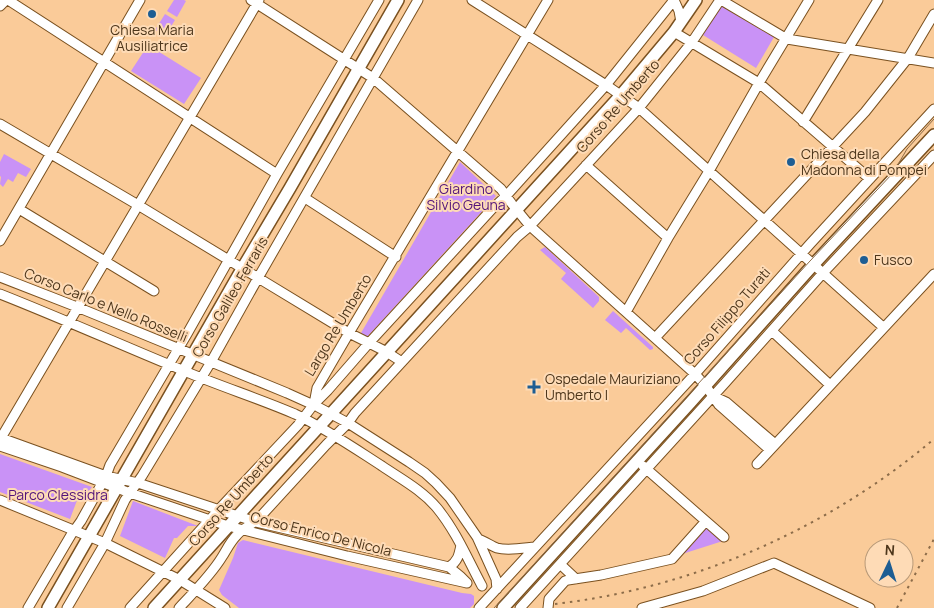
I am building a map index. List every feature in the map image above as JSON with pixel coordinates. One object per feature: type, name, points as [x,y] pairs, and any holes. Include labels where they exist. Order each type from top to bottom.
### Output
[{"type":"main road","name":"Corso Galileo Ferraris","points":[[48,608],[398,0]]},
{"type":"main road","name":"Corso Re Umberto","points":[[516,210],[621,95],[674,32],[696,0]]},
{"type":"main road","points":[[506,604],[813,265],[934,135]]},
{"type":"main road","points":[[331,413],[516,210]]},
{"type":"main road","name":"Corso Re Umberto","points":[[154,608],[331,413]]},
{"type":"street","points":[[0,6],[7,0],[276,174]]},
{"type":"street","points":[[0,240],[140,0]]},
{"type":"street","name":"Corso Galileo Ferraris","points":[[28,608],[81,521],[110,465],[169,365],[276,174],[379,0]]},
{"type":"street","name":"Corso Galileo Ferraris","points":[[67,608],[105,543],[125,500],[138,483],[201,378],[418,0]]},
{"type":"street","points":[[472,0],[606,84],[638,108],[883,327]]},
{"type":"street","name":"Largo Re Umberto","points":[[314,404],[318,388],[548,0]]},
{"type":"street","points":[[674,0],[681,22]]},
{"type":"street","name":"Corso Re Umberto","points":[[506,196],[606,84],[674,0]]},
{"type":"street","points":[[721,0],[786,38],[934,63]]},
{"type":"street","name":"Corso Re Umberto","points":[[530,226],[638,108],[692,42],[721,0]]},
{"type":"street","points":[[626,312],[809,0]]},
{"type":"street","points":[[803,122],[878,0]]},
{"type":"street","points":[[1,438],[256,1],[373,78],[501,189],[530,226],[695,374],[713,396],[726,402],[772,447]]},
{"type":"street","points":[[655,338],[865,112],[908,58],[934,14]]},
{"type":"street","points":[[674,32],[759,83],[870,179]]},
{"type":"street","name":"Corso Filippo Turati","points":[[479,608],[695,374],[934,109]]},
{"type":"street","points":[[0,124],[350,333],[402,362]]},
{"type":"street","points":[[0,294],[304,419],[335,436],[406,482],[436,507],[461,545],[482,586],[497,589],[506,604],[520,608],[647,470],[823,273],[934,155]]},
{"type":"street","points":[[586,165],[668,238]]},
{"type":"street","name":"Largo Re Umberto","points":[[314,404],[506,196]]},
{"type":"street","points":[[305,198],[396,256]]},
{"type":"street","points":[[19,209],[154,292]]},
{"type":"street","points":[[348,423],[517,237],[530,226]]},
{"type":"street","points":[[757,464],[934,274]]},
{"type":"street","name":"Corso Carlo e Nello Rosselli","points":[[0,277],[314,404],[348,423],[409,462],[436,483],[450,498],[478,539],[496,579],[497,589]]},
{"type":"street","points":[[772,331],[830,385]]},
{"type":"street","name":"Corso Re Umberto","points":[[130,608],[218,510],[304,419],[314,404]]},
{"type":"street","name":"Corso Re Umberto","points":[[179,608],[222,558],[229,544],[242,530],[256,522],[348,423]]},
{"type":"street","name":"Corso Enrico De Nicola","points":[[1,438],[104,479]]},
{"type":"street","name":"Corso Enrico De Nicola","points":[[0,446],[104,479],[119,483],[138,483],[256,522],[449,567],[467,583]]},
{"type":"street","points":[[637,461],[724,537]]},
{"type":"street","name":"Corso Enrico De Nicola","points":[[119,483],[130,493],[242,530],[482,586]]},
{"type":"street","points":[[0,500],[105,543],[180,580],[225,608]]},
{"type":"street","points":[[548,608],[549,599],[565,581],[637,568],[672,559],[706,521]]},
{"type":"street","points":[[478,539],[498,548],[536,547]]},
{"type":"street","points":[[449,567],[457,561],[461,545]]},
{"type":"street","points":[[146,563],[150,586]]},
{"type":"street","points":[[642,608],[703,591],[774,563],[870,608]]},
{"type":"street","points":[[560,564],[576,579]]},
{"type":"green space","points":[[174,0],[186,1],[177,17],[167,11]]},
{"type":"green space","points":[[721,6],[774,37],[756,68],[703,35]]},
{"type":"green space","points":[[165,14],[175,20],[165,36],[155,30]]},
{"type":"green space","points":[[148,45],[201,78],[184,104],[131,71]]},
{"type":"green space","points":[[4,154],[31,169],[26,177],[18,173],[13,182],[8,179],[3,187],[0,184],[0,162]]},
{"type":"green space","name":"Giardino Silvio Geuna","points":[[460,162],[496,196],[367,337],[361,333]]},
{"type":"green space","points":[[545,247],[599,297],[599,301],[593,308],[561,279],[566,273],[540,250]]},
{"type":"green space","points":[[613,311],[653,349],[650,350],[626,328],[621,333],[605,320]]},
{"type":"green space","name":"Parco Clessidra","points":[[0,454],[92,487],[84,497],[79,495],[70,519],[0,492]]},
{"type":"green space","points":[[133,501],[198,526],[188,526],[177,538],[174,538],[165,558],[120,536]]},
{"type":"green space","points":[[706,523],[726,540],[676,556]]},
{"type":"green space","points":[[243,540],[471,594],[474,596],[474,604],[470,608],[239,608],[222,595],[219,590],[238,543]]},
{"type":"tram line","points":[[494,608],[810,261],[893,173],[907,149],[934,119]]},
{"type":"railway","points":[[555,604],[607,596],[658,584],[708,568],[756,549],[804,527],[849,500],[893,471],[934,439]]},
{"type":"railway","points":[[897,608],[934,539]]},
{"type":"place","name":"Chiesa Maria Ausiliatrice","points":[[152,14]]},
{"type":"place","name":"Chiesa della Madonna di Pompei","points":[[791,162]]},
{"type":"place","name":"Fusco","points":[[864,260]]},
{"type":"place","name":"Ospedale Mauriziano Umberto I","points":[[534,387]]}]
